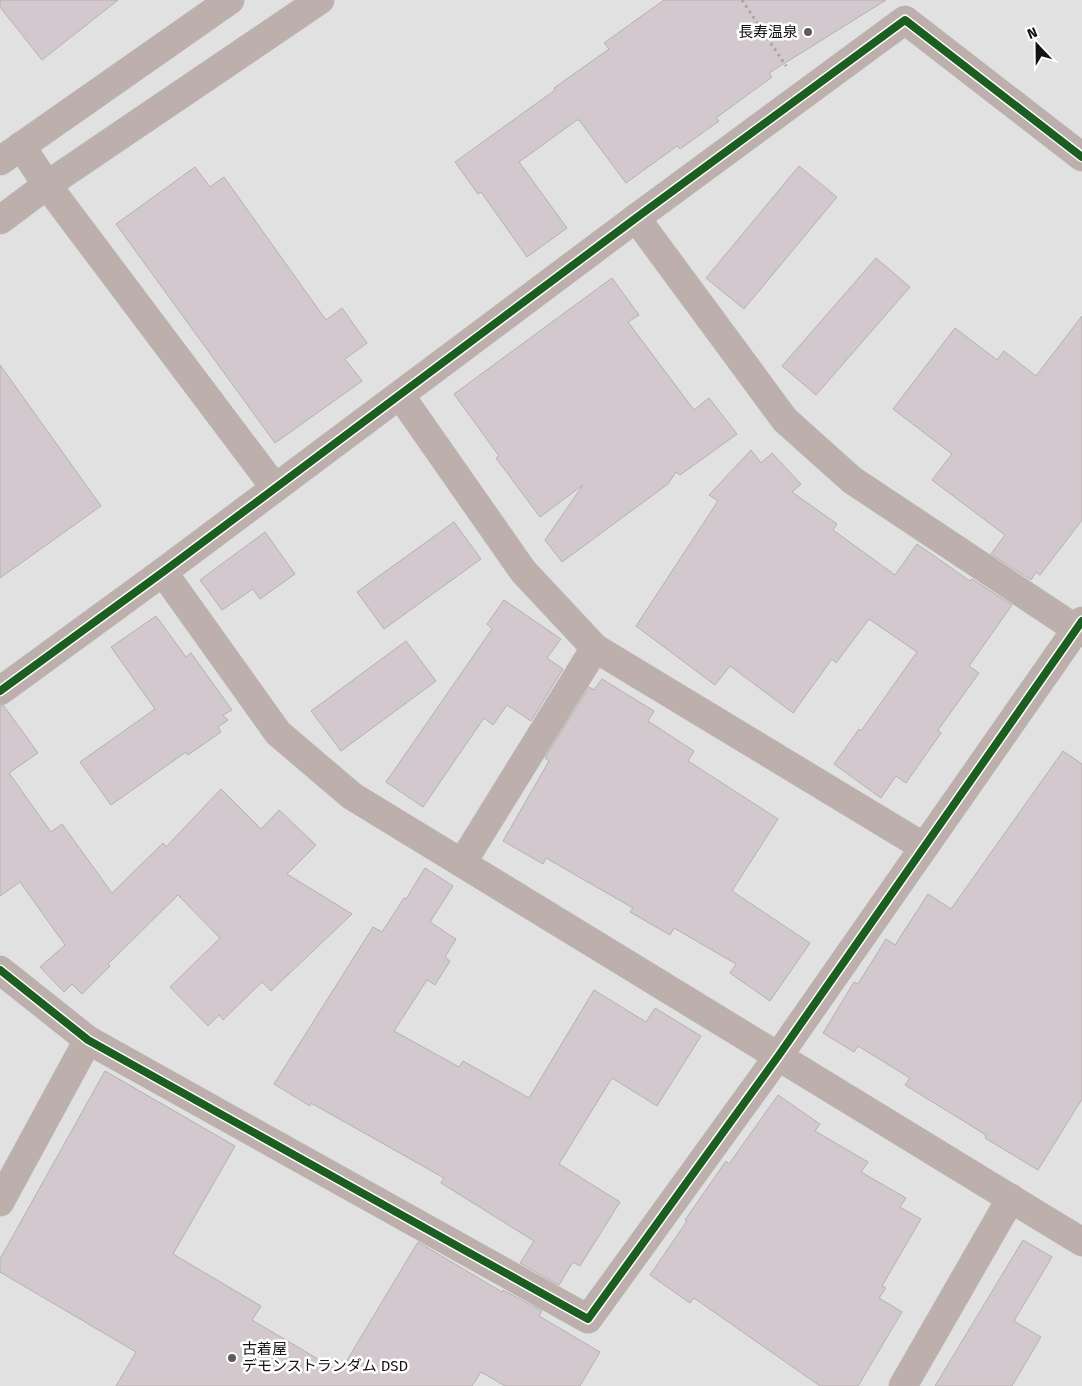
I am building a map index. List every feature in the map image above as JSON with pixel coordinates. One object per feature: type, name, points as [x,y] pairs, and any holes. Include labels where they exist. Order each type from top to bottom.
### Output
[{"type":"street","points":[[230,0],[10,154],[47,185],[275,488]]},
{"type":"street","points":[[0,220],[47,185],[320,0]]},
{"type":"street","points":[[0,691],[905,20],[1082,157]]},
{"type":"street","points":[[0,970],[88,1040],[588,1319],[778,1055],[1080,628],[852,480],[786,420],[636,218]]},
{"type":"street","points":[[400,395],[523,571],[595,648],[924,847]]},
{"type":"street","points":[[163,572],[278,733],[352,796],[1082,1242]]},
{"type":"street","points":[[462,863],[595,648]]},
{"type":"street","points":[[0,1202],[88,1040]]},
{"type":"street","points":[[904,1386],[1010,1198]]},
{"type":"path","points":[[742,0],[789,71]]},
{"type":"building","points":[[0,0],[118,0],[42,60],[0,7]]},
{"type":"building","points":[[664,0],[886,0],[769,73],[772,77],[716,118],[719,121],[680,149],[677,146],[626,183],[579,120],[577,120],[519,162],[567,228],[527,257],[481,192],[478,194],[455,162],[609,49],[604,43]]},
{"type":"building","points":[[799,166],[837,197],[744,309],[706,278]]},
{"type":"building","points":[[195,167],[210,187],[224,177],[326,320],[342,308],[367,343],[345,359],[362,381],[275,443],[116,224]]},
{"type":"building","points":[[876,258],[910,287],[816,395],[782,366]]},
{"type":"building","points":[[612,278],[639,315],[628,322],[694,410],[709,398],[737,434],[680,475],[676,472],[668,484],[562,562],[545,540],[583,485],[540,517],[496,458],[499,456],[454,394]]},
{"type":"building","points":[[1082,316],[1082,520],[1040,575],[1036,572],[1031,580],[991,554],[1005,535],[932,480],[952,454],[893,409],[955,328],[997,360],[1004,351],[1036,376]]},
{"type":"building","points":[[0,365],[101,506],[0,578]]},
{"type":"building","points":[[751,450],[761,463],[772,453],[801,484],[792,492],[837,524],[833,530],[895,575],[917,544],[970,581],[972,579],[1012,605],[969,666],[979,673],[938,730],[941,733],[906,783],[896,776],[881,798],[834,764],[859,729],[861,731],[917,652],[869,619],[836,663],[832,659],[793,713],[730,666],[715,685],[636,626],[718,501],[709,495]]},
{"type":"building","points":[[454,522],[481,559],[384,629],[357,592]]},
{"type":"building","points":[[265,532],[295,574],[260,599],[253,589],[222,610],[200,580]]},
{"type":"building","points":[[504,600],[561,639],[547,658],[563,669],[531,721],[507,705],[493,725],[484,718],[423,807],[386,782],[492,629],[487,624]]},
{"type":"building","points":[[156,616],[186,657],[191,653],[232,710],[223,715],[228,720],[218,727],[221,732],[188,755],[186,752],[111,805],[80,762],[155,709],[111,647]]},
{"type":"building","points":[[406,641],[436,681],[341,751],[311,711]]},
{"type":"building","points":[[602,679],[654,711],[648,721],[694,751],[688,761],[778,819],[732,891],[810,943],[770,1001],[730,973],[736,964],[674,928],[670,935],[630,912],[633,908],[546,858],[543,864],[503,841],[549,761],[545,758],[589,687],[594,690]]},
{"type":"building","points":[[0,706],[4,706],[38,753],[9,773],[51,832],[62,824],[112,893],[163,843],[166,847],[221,789],[261,829],[279,810],[316,845],[287,874],[352,914],[271,991],[262,982],[223,1020],[219,1015],[208,1026],[170,987],[220,938],[178,895],[108,964],[110,966],[82,994],[72,984],[64,992],[40,967],[65,945],[20,882],[0,896]]},
{"type":"building","points":[[1063,751],[1082,764],[1082,1099],[1038,1170],[985,1138],[986,1135],[905,1085],[910,1078],[858,1046],[854,1052],[823,1033],[854,982],[858,984],[886,939],[895,945],[928,894],[951,909]]},
{"type":"building","points":[[425,868],[453,886],[430,922],[456,939],[445,957],[450,961],[435,985],[427,980],[394,1031],[459,1067],[463,1061],[529,1098],[594,990],[646,1022],[655,1008],[701,1036],[657,1106],[612,1078],[559,1164],[620,1202],[580,1266],[573,1262],[559,1285],[520,1263],[534,1241],[441,1183],[444,1178],[311,1103],[310,1106],[274,1084],[373,927],[382,932],[404,898],[406,899]]},
{"type":"building","points":[[105,1071],[235,1146],[173,1254],[261,1306],[252,1320],[340,1372],[418,1242],[502,1292],[503,1290],[542,1311],[539,1316],[600,1352],[580,1386],[505,1386],[481,1372],[472,1386],[116,1386],[136,1352],[0,1272],[0,1259]]},
{"type":"building","points":[[778,1095],[820,1124],[815,1131],[868,1162],[861,1172],[906,1198],[900,1207],[921,1219],[882,1286],[886,1288],[879,1298],[902,1312],[858,1386],[820,1386],[694,1298],[690,1303],[650,1275],[726,1161],[729,1164]]},
{"type":"building","points":[[1023,1240],[1052,1257],[1014,1321],[1041,1337],[1012,1386],[935,1386]]},
{"type":"cycle path","points":[[0,691],[905,20],[1082,157]]},
{"type":"cycle path","points":[[0,970],[88,1040],[588,1319],[779,1055],[1082,621]]},
{"type":"place","name":"長寿温泉","points":[[808,32]]},
{"type":"place","name":"古着屋 デモンストランダム DSD","points":[[232,1358]]}]
